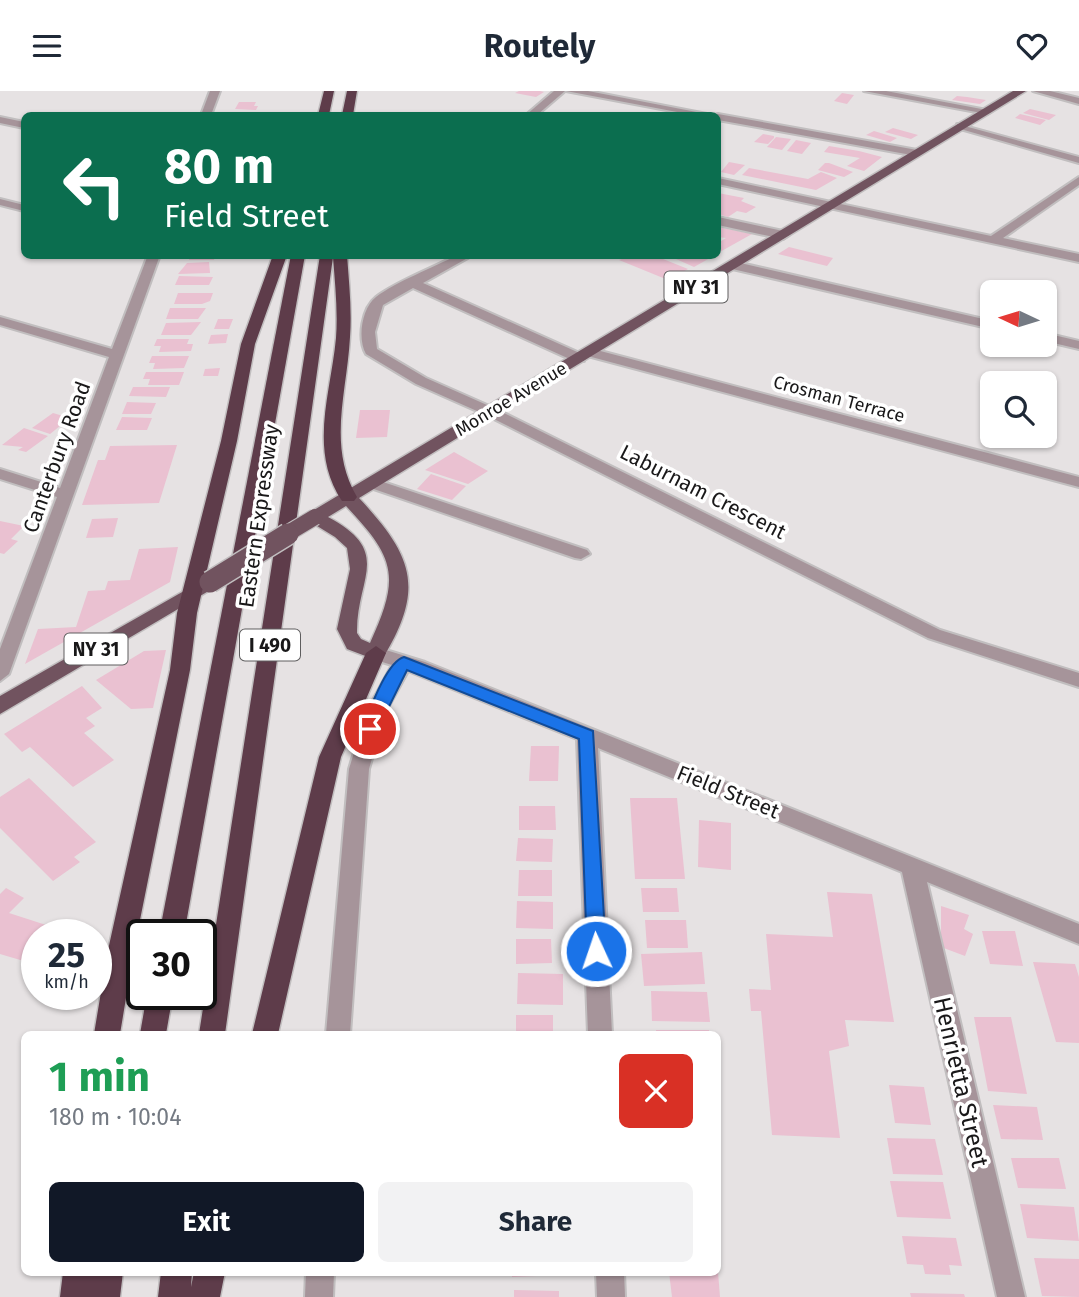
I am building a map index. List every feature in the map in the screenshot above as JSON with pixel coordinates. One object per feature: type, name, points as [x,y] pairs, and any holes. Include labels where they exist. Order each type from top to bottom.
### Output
[{"type":"highway","points":[[325,112],[329,91]]},
{"type":"highway","points":[[349,112],[352,93]]},
{"type":"highway","points":[[108,1031],[121,950],[179,677],[201,587],[248,344],[279,259]]},
{"type":"highway","name":"Eastern Expressway","points":[[175,919],[297,259]]},
{"type":"highway","name":"Eastern Expressway","points":[[212,1031],[326,259]]},
{"type":"highway","points":[[340,259],[343,330],[332,452],[338,481],[348,497]]},
{"type":"highway","points":[[266,1031],[330,757],[376,653]]},
{"type":"highway","points":[[154,1031],[157,1010]]},
{"type":"highway","points":[[76,1297],[79,1276]]},
{"type":"highway","points":[[104,1297],[107,1276]]},
{"type":"highway","points":[[174,1297],[177,1276]]},
{"type":"highway","points":[[204,1297],[209,1276]]},
{"type":"main road","name":"Monroe Avenue","points":[[0,706],[1021,91]]},
{"type":"main road","points":[[315,517],[354,540],[358,577],[347,633],[354,644],[376,653],[400,599],[401,575],[388,541],[348,497]]},
{"type":"street","points":[[535,112],[560,91]]},
{"type":"street","points":[[571,91],[689,112]]},
{"type":"street","points":[[869,91],[987,111]]},
{"type":"street","points":[[1038,91],[1079,101]]},
{"type":"street","points":[[202,92],[214,92],[207,112]]},
{"type":"street","points":[[721,118],[917,153]]},
{"type":"street","points":[[0,120],[21,124]]},
{"type":"street","points":[[961,126],[1079,160]]},
{"type":"street","points":[[993,240],[1079,180]]},
{"type":"street","points":[[721,182],[1079,258]]},
{"type":"street","points":[[0,202],[21,207]]},
{"type":"street","points":[[721,222],[783,235]]},
{"type":"street","name":"Canterbury Road","points":[[0,674],[152,259]]},
{"type":"street","points":[[413,283],[459,259]]},
{"type":"street","points":[[732,265],[980,322]]},
{"type":"street","name":"Laburnam Crescent","points":[[413,283],[386,296],[374,309],[369,348],[433,386],[491,412],[934,634],[1079,680]]},
{"type":"street","name":"Crosman Terrace","points":[[413,283],[584,355],[1079,482]]},
{"type":"street","points":[[0,321],[117,355]]},
{"type":"street","points":[[1057,340],[1079,345]]},
{"type":"street","points":[[0,474],[66,495]]},
{"type":"street","points":[[371,483],[581,554]]},
{"type":"street","name":"Field Street","points":[[376,653],[1079,934]]},
{"type":"street","points":[[338,1031],[359,769],[370,729],[390,682],[404,663]]},
{"type":"street","points":[[587,736],[600,1031]]},
{"type":"street","name":"Henrietta Street","points":[[912,867],[1010,1297]]},
{"type":"street","points":[[319,1297],[320,1276]]},
{"type":"street","points":[[610,1276],[611,1297]]},
{"type":"building","points":[[544,92],[536,97],[515,93]]},
{"type":"building","points":[[842,93],[854,95],[847,104],[834,101]]},
{"type":"building","points":[[957,96],[986,100],[980,104],[952,100]]},
{"type":"building","points":[[239,102],[256,102],[254,106],[258,106],[256,110],[235,109]]},
{"type":"building","points":[[1030,109],[1056,115],[1049,120],[1023,113]]},
{"type":"building","points":[[1020,114],[1046,120],[1040,125],[1015,118]]},
{"type":"building","points":[[893,128],[918,135],[911,139],[885,132]]},
{"type":"building","points":[[874,131],[897,138],[890,142],[866,135]]},
{"type":"building","points":[[763,134],[774,138],[768,144],[754,142]]},
{"type":"building","points":[[776,137],[791,139],[782,150],[767,147]]},
{"type":"building","points":[[796,140],[811,143],[802,154],[787,151]]},
{"type":"building","points":[[829,146],[882,157],[864,171],[847,166],[860,158],[824,152]]},
{"type":"building","points":[[729,162],[745,165],[734,175],[721,172]]},
{"type":"building","points":[[825,163],[853,172],[844,177],[818,170]]},
{"type":"building","points":[[749,168],[808,179],[821,172],[837,178],[816,190],[742,175]]},
{"type":"building","points":[[721,194],[744,198],[741,201],[756,207],[746,213],[737,211],[728,217],[721,215]]},
{"type":"building","points":[[721,228],[752,234],[721,251],[721,241],[726,238],[721,237]]},
{"type":"building","points":[[789,247],[833,258],[827,266],[778,254]]},
{"type":"building","points":[[663,259],[688,269],[668,280],[619,260]]},
{"type":"building","points":[[676,259],[708,259],[694,267]]},
{"type":"building","points":[[209,262],[210,273],[178,274],[187,263]]},
{"type":"building","points":[[179,276],[213,277],[209,285],[175,285]]},
{"type":"building","points":[[178,293],[213,293],[210,301],[202,304],[174,304]]},
{"type":"building","points":[[170,308],[206,308],[198,319],[166,319]]},
{"type":"building","points":[[218,319],[233,319],[229,329],[214,329]]},
{"type":"building","points":[[201,322],[191,335],[161,335],[166,323]]},
{"type":"building","points":[[228,334],[226,343],[208,344],[211,335]]},
{"type":"building","points":[[157,339],[189,339],[187,344],[193,344],[191,351],[159,352],[161,346],[154,346]]},
{"type":"building","points":[[152,356],[189,356],[184,368],[153,369],[155,363],[149,363]]},
{"type":"building","points":[[220,368],[218,376],[203,376],[205,369]]},
{"type":"building","points":[[146,372],[184,372],[179,385],[148,385],[150,379],[143,379]]},
{"type":"building","points":[[133,387],[170,387],[166,397],[129,396]]},
{"type":"building","points":[[127,402],[156,403],[151,414],[122,414]]},
{"type":"building","points":[[360,410],[390,410],[387,437],[356,438]]},
{"type":"building","points":[[53,413],[70,418],[50,434],[32,428]]},
{"type":"building","points":[[122,417],[152,418],[147,430],[116,430]]},
{"type":"building","points":[[24,428],[48,436],[26,452],[18,450],[23,447],[2,445]]},
{"type":"building","points":[[177,445],[159,503],[82,505],[98,460],[105,460],[110,446]]},
{"type":"building","points":[[454,452],[488,471],[468,484],[425,470]]},
{"type":"building","points":[[431,474],[466,486],[452,500],[417,489]]},
{"type":"building","points":[[118,518],[113,537],[86,538],[92,519]]},
{"type":"building","points":[[0,521],[24,526],[11,539],[18,541],[4,554],[0,553]]},
{"type":"building","points":[[178,547],[170,582],[25,664],[38,629],[76,627],[88,591],[105,590],[108,581],[130,580],[139,549]]},
{"type":"building","points":[[166,650],[153,708],[131,709],[96,680],[144,651]]},
{"type":"building","points":[[82,686],[102,708],[86,718],[95,726],[84,733],[114,760],[73,787],[30,747],[22,752],[4,734]]},
{"type":"building","points":[[531,746],[559,746],[558,781],[529,781]]},
{"type":"building","points":[[29,778],[96,842],[74,857],[80,862],[53,881],[0,828],[0,797]]},
{"type":"building","points":[[630,798],[677,798],[685,879],[635,879]]},
{"type":"building","points":[[519,806],[555,806],[556,830],[519,830]]},
{"type":"building","points":[[699,820],[731,823],[731,870],[698,867]]},
{"type":"building","points":[[518,838],[553,839],[552,862],[516,861]]},
{"type":"building","points":[[519,870],[552,870],[552,896],[518,896]]},
{"type":"building","points":[[6,888],[24,898],[9,913],[28,919],[21,919],[21,960],[0,954],[0,894]]},
{"type":"building","points":[[641,888],[677,888],[679,912],[643,912]]},
{"type":"building","points":[[827,892],[872,894],[894,1022],[845,1020],[849,1046],[829,1051],[840,1138],[772,1135],[761,1011],[751,1011],[749,989],[771,990],[766,934],[833,937]]},
{"type":"building","points":[[517,901],[553,902],[553,929],[516,928]]},
{"type":"building","points":[[941,906],[969,915],[964,929],[973,934],[965,956],[941,947]]},
{"type":"building","points":[[645,920],[686,920],[688,948],[647,948]]},
{"type":"building","points":[[982,931],[1015,931],[1023,966],[990,964]]},
{"type":"building","points":[[516,939],[551,939],[552,963],[516,964]]},
{"type":"building","points":[[702,952],[705,984],[644,986],[641,954]]},
{"type":"building","points":[[1033,962],[1075,964],[1079,977],[1079,1043],[1056,1042]]},
{"type":"building","points":[[518,973],[563,974],[563,1005],[517,1004]]},
{"type":"building","points":[[651,991],[707,992],[710,1022],[652,1021]]},
{"type":"building","points":[[516,1015],[553,1015],[553,1031],[516,1031]]},
{"type":"building","points":[[974,1017],[1011,1017],[1027,1094],[988,1091]]},
{"type":"building","points":[[656,1030],[709,1030],[709,1031]]},
{"type":"building","points":[[889,1085],[924,1087],[931,1125],[895,1123]]},
{"type":"building","points":[[993,1105],[1037,1107],[1043,1140],[1001,1139]]},
{"type":"building","points":[[887,1138],[935,1139],[943,1175],[893,1174]]},
{"type":"building","points":[[1011,1158],[1059,1158],[1066,1189],[1018,1188]]},
{"type":"building","points":[[890,1181],[943,1182],[951,1219],[897,1217]]},
{"type":"building","points":[[1020,1204],[1074,1207],[1079,1241],[1027,1238]]},
{"type":"building","points":[[902,1236],[956,1238],[962,1266],[949,1265],[951,1275],[925,1274],[923,1265],[907,1264]]},
{"type":"building","points":[[1034,1258],[1079,1259],[1079,1297],[1042,1296]]},
{"type":"building","points":[[669,1276],[718,1276],[720,1297],[672,1297]]},
{"type":"building","points":[[514,1290],[559,1291],[559,1297],[514,1297]]},
{"type":"building","points":[[910,1293],[964,1294],[965,1297],[911,1297]]},
{"type":"route","points":[[370,729],[390,682],[404,663],[587,736],[596,951]]}]
